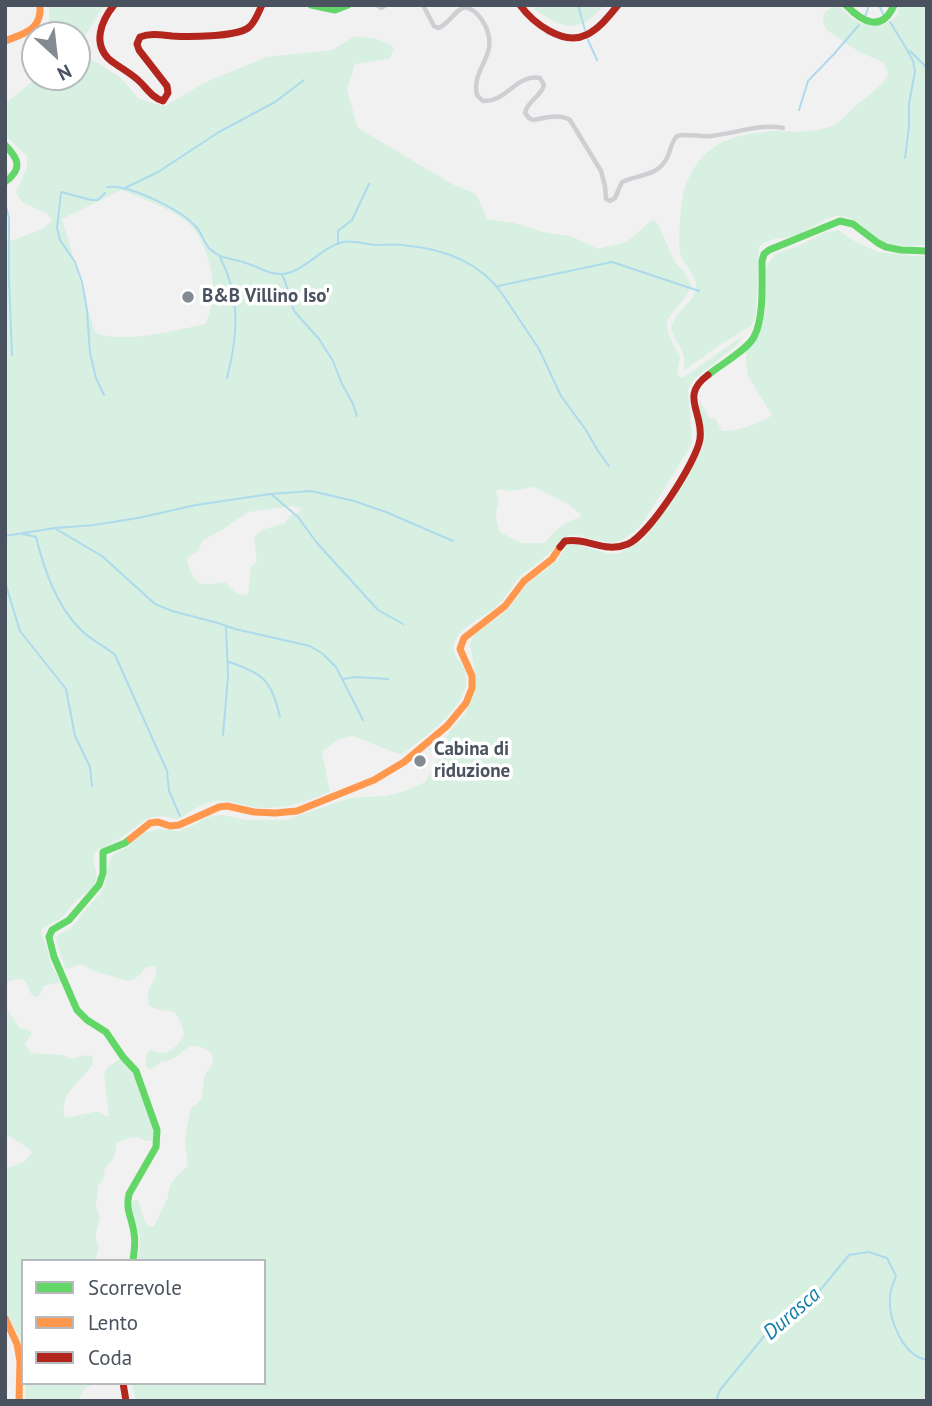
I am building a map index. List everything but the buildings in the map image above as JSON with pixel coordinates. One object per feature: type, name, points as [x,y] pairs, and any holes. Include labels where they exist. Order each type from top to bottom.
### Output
[{"type":"street","points":[[5,41],[35,27],[40,20],[40,5]]},
{"type":"street","points":[[114,5],[103,21],[99,42],[101,49],[160,101],[165,99],[168,91],[139,52],[137,44],[140,37],[152,33],[172,36],[244,31],[252,24],[262,5]]},
{"type":"street","points":[[311,5],[335,10],[342,10],[348,5]]},
{"type":"street","points":[[377,5],[381,8],[386,5]]},
{"type":"street","points":[[423,5],[434,26],[438,28],[465,7],[474,10],[487,29],[490,44],[476,84],[477,95],[483,101],[494,101],[529,77],[540,78],[544,85],[543,91],[526,107],[525,113],[533,120],[556,116],[570,120],[601,172],[606,199],[610,201],[615,198],[622,182],[647,176],[667,160],[673,140],[677,136],[708,137],[756,128],[783,128]]},
{"type":"street","points":[[520,5],[523,11],[542,26],[570,39],[590,34],[618,5]]},
{"type":"street","points":[[845,5],[862,20],[874,22],[886,19],[894,5]]},
{"type":"street","points":[[5,145],[15,156],[17,167],[13,176],[5,181]]},
{"type":"street","points":[[133,1259],[134,1233],[126,1205],[129,1194],[156,1147],[157,1130],[136,1071],[106,1032],[77,1010],[58,967],[50,937],[50,932],[69,920],[97,889],[102,877],[103,852],[125,843],[150,823],[179,825],[215,808],[227,806],[275,813],[297,811],[374,780],[404,762],[447,726],[466,703],[472,688],[472,676],[460,649],[467,634],[505,606],[524,580],[552,559],[565,541],[577,539],[603,548],[612,548],[635,541],[648,527],[689,465],[698,446],[700,435],[694,401],[695,387],[754,337],[761,312],[762,261],[767,251],[840,221],[853,224],[886,247],[927,251]]},
{"type":"street","points":[[5,1318],[17,1344],[20,1362],[19,1401]]},
{"type":"green space","points":[[49,5],[104,5],[91,26],[91,21],[49,21]]},
{"type":"green space","points":[[532,5],[605,5],[586,21],[573,26],[550,19]]},
{"type":"green space","points":[[834,5],[861,23],[876,25],[894,18],[899,5],[927,5],[927,245],[903,246],[884,242],[844,216],[827,219],[794,236],[768,241],[759,247],[756,315],[751,326],[683,371],[683,354],[671,329],[676,317],[691,300],[696,289],[693,276],[681,256],[679,243],[685,187],[697,164],[712,148],[732,138],[765,132],[808,131],[830,127],[887,77],[888,72],[883,62],[859,52],[828,31],[823,23],[824,13]]},
{"type":"green space","points":[[355,36],[377,39],[391,45],[394,50],[389,59],[355,64],[347,90],[358,128],[452,184],[476,194],[487,219],[571,236],[598,249],[627,242],[653,219],[658,224],[675,262],[684,271],[692,287],[668,319],[667,325],[680,357],[677,373],[679,377],[684,377],[744,335],[736,346],[693,380],[688,390],[692,442],[642,524],[616,542],[577,535],[565,538],[520,577],[496,607],[458,636],[453,648],[465,670],[466,687],[453,710],[443,721],[401,755],[353,736],[339,739],[322,752],[330,792],[321,796],[274,808],[226,801],[210,802],[176,820],[153,817],[97,850],[94,858],[97,878],[95,885],[61,918],[42,929],[51,965],[61,982],[44,986],[38,997],[32,995],[21,979],[9,981],[5,986],[5,241],[43,229],[52,220],[48,214],[22,202],[16,192],[27,168],[27,156],[5,135],[5,100],[7,102],[21,91],[91,91],[91,59],[120,77],[139,99],[165,106],[204,83],[266,57],[332,50]],"holes":[[[121,190],[163,207],[186,221],[203,245],[213,288],[206,324],[135,337],[95,333],[62,219]],[[534,487],[568,504],[581,517],[561,527],[545,543],[521,543],[500,532],[496,514],[499,500],[496,491]],[[293,506],[301,508],[300,512],[289,516],[285,523],[262,530],[256,535],[254,539],[257,562],[251,567],[248,594],[237,594],[225,582],[204,584],[196,580],[187,560],[199,551],[202,541],[249,512]]]},
{"type":"green space","points":[[838,230],[878,252],[927,257],[927,1401],[136,1401],[132,1385],[266,1385],[266,1259],[138,1259],[140,1237],[131,1207],[134,1200],[138,1200],[146,1222],[151,1227],[154,1226],[168,1197],[171,1183],[187,1167],[185,1140],[190,1111],[201,1099],[204,1077],[213,1059],[204,1048],[191,1046],[151,1069],[147,1068],[146,1059],[150,1050],[168,1052],[184,1035],[175,1012],[155,1009],[148,1004],[148,991],[157,973],[154,966],[146,967],[131,980],[99,973],[82,965],[65,968],[55,937],[77,922],[100,894],[114,854],[129,846],[142,833],[160,829],[178,831],[205,818],[222,815],[247,820],[286,820],[350,798],[386,796],[425,782],[439,759],[429,749],[446,736],[467,711],[466,703],[475,689],[470,644],[474,635],[506,611],[527,584],[557,561],[567,545],[574,544],[610,554],[620,553],[644,539],[702,450],[705,439],[699,399],[710,419],[715,418],[722,431],[748,426],[772,415],[748,376],[746,362],[746,348],[759,331],[765,312],[766,267],[775,254],[824,233]]},
{"type":"green space","points":[[5,993],[6,1008],[20,1028],[31,1032],[25,1043],[31,1053],[63,1055],[71,1059],[92,1056],[93,1064],[68,1094],[64,1109],[65,1118],[94,1112],[109,1115],[104,1076],[106,1069],[119,1059],[138,1084],[148,1108],[156,1140],[133,1137],[117,1142],[114,1158],[105,1168],[103,1179],[98,1186],[96,1206],[100,1217],[96,1240],[99,1248],[96,1259],[21,1259],[21,1342],[5,1309],[5,1169],[24,1162],[32,1153],[5,1133]]},
{"type":"green space","points":[[26,1385],[91,1385],[84,1389],[78,1401],[25,1401]]},
{"type":"waterway","points":[[578,5],[585,30]]},
{"type":"waterway","points":[[865,17],[869,5]]},
{"type":"waterway","points":[[879,5],[883,14]]},
{"type":"waterway","points":[[890,22],[913,61],[915,71],[909,104],[905,158]]},
{"type":"waterway","points":[[799,110],[808,81],[859,25]]},
{"type":"waterway","points":[[588,40],[597,60]]},
{"type":"waterway","points":[[910,51],[927,68]]},
{"type":"waterway","points":[[125,188],[158,172],[219,132],[275,102],[304,80]]},
{"type":"waterway","points":[[338,244],[338,231],[352,220],[369,184]]},
{"type":"waterway","points":[[107,187],[141,194],[168,206],[190,221],[209,248],[219,255],[272,273],[281,274],[296,270],[327,249],[343,242],[431,249],[471,265],[494,283],[503,295],[539,349],[561,396],[609,466]]},
{"type":"waterway","points":[[104,395],[96,378],[90,353],[82,282],[75,262],[60,240],[57,228],[61,192],[91,200],[98,200],[105,193]]},
{"type":"waterway","points":[[5,203],[9,218],[12,355]]},
{"type":"waterway","points":[[220,257],[232,287],[236,316],[234,347],[227,378]]},
{"type":"waterway","points":[[498,286],[612,262],[699,291]]},
{"type":"waterway","points":[[282,275],[294,311],[319,339],[333,361],[357,416]]},
{"type":"waterway","points":[[5,536],[94,525],[270,494],[311,491],[386,512],[453,541]]},
{"type":"waterway","points":[[271,494],[298,517],[317,543],[378,610],[403,624]]},
{"type":"waterway","points":[[56,529],[102,556],[155,604],[235,629],[310,646],[323,654],[336,667],[363,720]]},
{"type":"waterway","points":[[23,534],[36,537],[52,586],[64,609],[84,633],[115,655],[167,771],[169,791],[180,816]]},
{"type":"waterway","points":[[5,582],[20,631],[66,689],[75,736],[90,767],[92,786]]},
{"type":"waterway","points":[[223,735],[228,676],[226,626]]},
{"type":"waterway","points":[[229,662],[250,670],[264,680],[273,695],[280,717]]},
{"type":"waterway","points":[[343,679],[388,679]]},
{"type":"waterway","name":"Durasca","points":[[716,1401],[720,1390],[775,1323],[808,1305],[849,1255],[869,1252],[887,1258],[896,1276],[890,1297],[894,1326],[911,1352],[927,1360]]},
{"type":"traffic: fast","points":[[311,5],[335,10],[348,5]]},
{"type":"traffic: fast","points":[[846,5],[865,20],[872,22],[884,19],[894,5]]},
{"type":"traffic: fast","points":[[5,145],[17,164],[15,173],[5,182]]},
{"type":"traffic: fast","points":[[708,375],[740,352],[754,337],[761,310],[762,261],[769,250],[840,221],[853,224],[886,247],[927,251]]},
{"type":"traffic: fast","points":[[130,839],[103,852],[103,873],[99,885],[69,920],[52,930],[49,937],[54,957],[77,1010],[106,1032],[136,1071],[157,1130],[156,1147],[128,1199],[135,1236],[133,1259]]},
{"type":"traffic: slow","points":[[5,41],[25,33],[35,25],[40,5]]},
{"type":"traffic: slow","points":[[130,839],[150,823],[179,825],[219,807],[227,806],[254,812],[297,811],[374,780],[404,762],[447,726],[466,703],[472,688],[472,676],[460,649],[464,638],[505,606],[524,581],[552,559],[560,547]]},
{"type":"traffic: slow","points":[[5,1318],[17,1344],[20,1361],[19,1401]]},
{"type":"traffic: jam","points":[[114,5],[100,32],[104,54],[138,80],[152,95],[163,101],[168,93],[167,86],[139,50],[137,44],[140,37],[211,36],[242,31],[253,23],[262,5]]},
{"type":"traffic: jam","points":[[520,5],[549,31],[577,38],[604,22],[618,5]]},
{"type":"traffic: jam","points":[[560,547],[565,541],[573,540],[619,547],[637,538],[648,527],[671,496],[697,449],[700,429],[695,390],[708,375]]},
{"type":"traffic: jam","points":[[123,1385],[126,1401]]},
{"type":"place","name":"B&B Villino Iso'","points":[[188,297]]},
{"type":"place","name":"Cabina di riduzione","points":[[420,761]]}]
